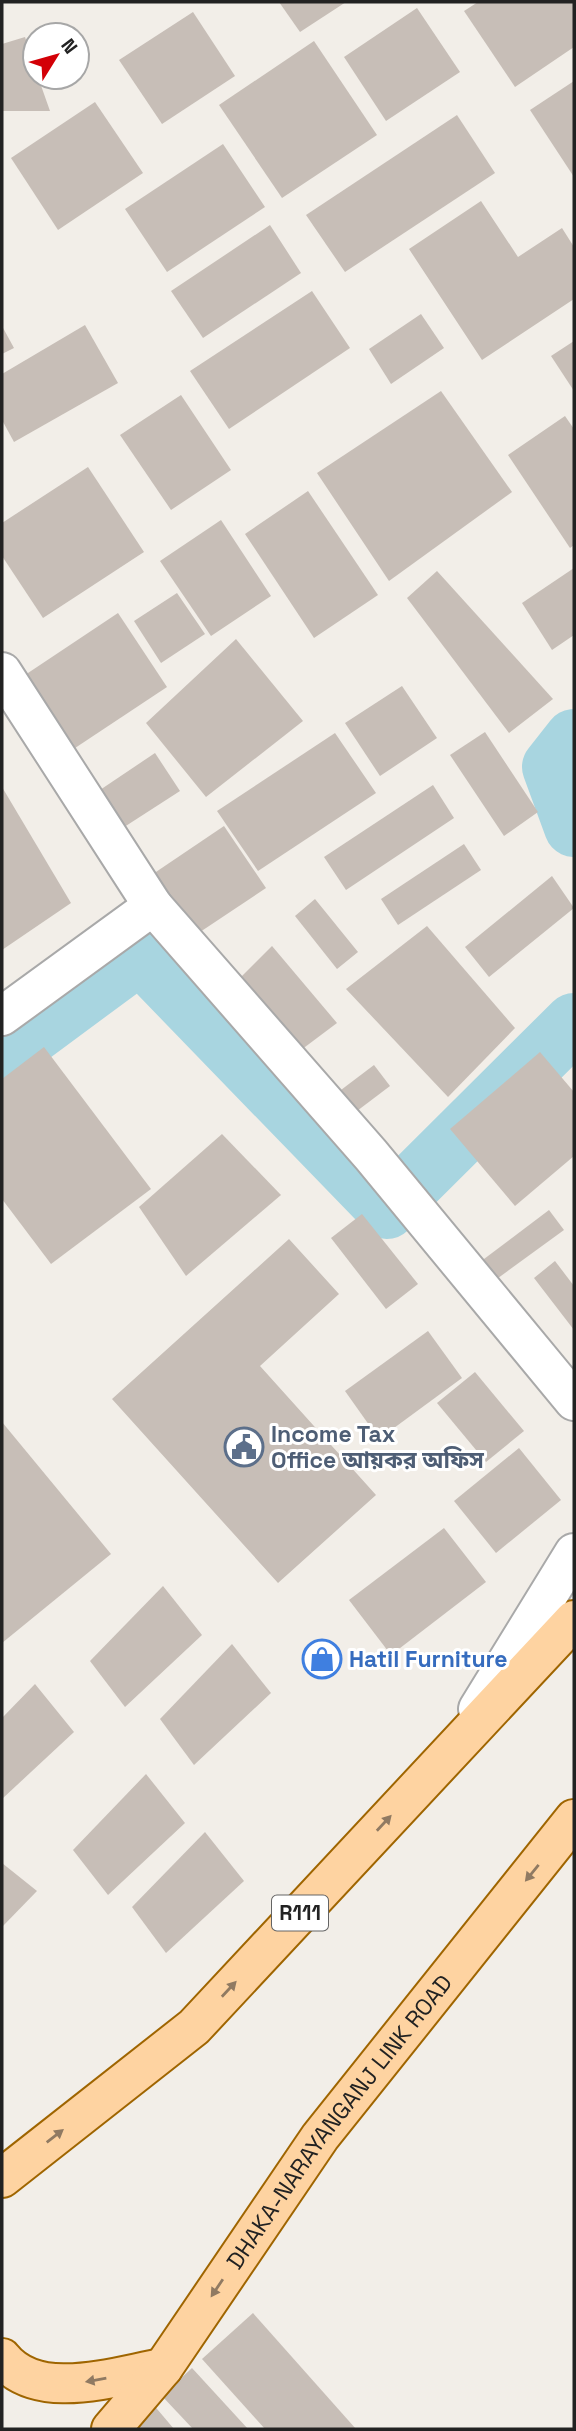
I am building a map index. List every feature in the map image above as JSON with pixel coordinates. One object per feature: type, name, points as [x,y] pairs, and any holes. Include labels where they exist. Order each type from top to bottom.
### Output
[{"type":"main road","name":"R111","points":[[2,2179],[194,2027],[574,1620]]},
{"type":"main road","name":"DHAKA-NARAYANGANJ LINK ROAD","points":[[111,2429],[163,2368],[320,2137],[568,1831]]},
{"type":"main road","points":[[2,2358],[8,2366],[51,2385],[163,2368]]},
{"type":"street","points":[[2,672],[153,906],[371,1155],[574,1401]]},
{"type":"street","points":[[2,1016],[153,906]]},
{"type":"street","points":[[457,1744],[574,1553]]},
{"type":"building","points":[[279,2],[346,2],[300,32]]},
{"type":"building","points":[[478,2],[574,2],[574,47],[515,87],[464,11]]},
{"type":"building","points":[[417,8],[460,72],[386,121],[344,57]]},
{"type":"building","points":[[193,12],[235,76],[162,124],[119,60]]},
{"type":"building","points":[[21,38],[21,91],[43,91],[50,111],[2,111],[2,44]]},
{"type":"building","points":[[314,41],[377,135],[282,198],[219,105]]},
{"type":"building","points":[[574,81],[574,177],[530,110]]},
{"type":"building","points":[[95,102],[143,173],[58,230],[11,158]]},
{"type":"building","points":[[457,115],[495,173],[345,272],[306,215]]},
{"type":"building","points":[[223,144],[265,207],[167,272],[125,209]]},
{"type":"building","points":[[481,201],[518,257],[562,228],[574,247],[574,299],[482,360],[409,249]]},
{"type":"building","points":[[270,225],[301,273],[203,338],[171,291]]},
{"type":"building","points":[[312,291],[350,348],[229,429],[190,371]]},
{"type":"building","points":[[421,314],[444,348],[391,384],[369,349]]},
{"type":"building","points":[[85,325],[118,383],[14,442],[2,420],[2,374]]},
{"type":"building","points":[[2,326],[14,348],[2,354]]},
{"type":"building","points":[[574,341],[574,391],[551,356]]},
{"type":"building","points":[[441,391],[512,492],[389,581],[317,473]]},
{"type":"building","points":[[181,395],[231,470],[171,510],[120,435]]},
{"type":"building","points":[[565,416],[574,429],[574,545],[570,548],[508,455]]},
{"type":"building","points":[[88,467],[144,552],[43,618],[2,556],[2,523]]},
{"type":"building","points":[[308,491],[378,595],[314,638],[245,534]]},
{"type":"building","points":[[221,520],[271,596],[211,636],[160,561]]},
{"type":"building","points":[[574,568],[574,635],[552,650],[522,603]]},
{"type":"building","points":[[437,571],[553,699],[509,733],[407,598]]},
{"type":"building","points":[[177,593],[205,634],[161,663],[134,621]]},
{"type":"building","points":[[118,613],[167,687],[63,756],[13,683]]},
{"type":"building","points":[[236,639],[303,721],[206,797],[146,723]]},
{"type":"building","points":[[402,686],[437,738],[380,776],[345,723]]},
{"type":"building","points":[[485,732],[538,812],[504,836],[450,755]]},
{"type":"building","points":[[335,733],[376,793],[258,871],[217,811]]},
{"type":"building","points":[[155,753],[180,791],[118,831],[94,794]]},
{"type":"building","points":[[433,785],[454,818],[346,890],[324,857]]},
{"type":"building","points":[[2,787],[71,903],[2,950]]},
{"type":"building","points":[[224,826],[266,888],[188,940],[147,878]]},
{"type":"building","points":[[464,844],[481,870],[398,925],[381,899]]},
{"type":"building","points":[[552,876],[574,908],[489,977],[465,947]]},
{"type":"building","points":[[315,899],[358,952],[337,969],[295,916]]},
{"type":"building","points":[[427,926],[515,1028],[448,1097],[346,989]]},
{"type":"building","points":[[272,946],[337,1023],[297,1053],[236,982]]},
{"type":"building","points":[[44,1047],[151,1189],[51,1264],[2,1199],[2,1079]]},
{"type":"building","points":[[540,1052],[574,1092],[574,1156],[515,1206],[450,1129]]},
{"type":"building","points":[[374,1065],[390,1086],[353,1114],[337,1093]]},
{"type":"building","points":[[222,1134],[281,1195],[186,1276],[139,1207]]},
{"type":"building","points":[[549,1210],[564,1230],[494,1281],[480,1262]]},
{"type":"building","points":[[362,1214],[418,1284],[386,1309],[331,1238]]},
{"type":"building","name":"Income Tax Office আয়কর অফিস","points":[[289,1239],[339,1294],[260,1366],[376,1495],[278,1583],[112,1399]]},
{"type":"building","points":[[555,1261],[574,1286],[574,1330],[534,1278]]},
{"type":"building","points":[[428,1331],[462,1378],[379,1439],[345,1391]]},
{"type":"building","points":[[475,1372],[524,1431],[486,1462],[437,1403]]},
{"type":"building","points":[[2,1422],[111,1554],[2,1643]]},
{"type":"building","points":[[519,1448],[561,1500],[496,1553],[454,1501]]},
{"type":"building","points":[[444,1528],[486,1582],[391,1655],[349,1600]]},
{"type":"building","points":[[163,1586],[202,1635],[125,1707],[90,1661]]},
{"type":"building","points":[[232,1644],[271,1693],[194,1765],[160,1719]]},
{"type":"building","points":[[35,1684],[74,1732],[2,1799],[2,1718]]},
{"type":"building","points":[[146,1774],[185,1823],[108,1895],[73,1850]]},
{"type":"building","points":[[205,1832],[244,1881],[166,1953],[132,1907]]},
{"type":"building","points":[[2,1863],[37,1891],[2,1927]]},
{"type":"building","points":[[253,2313],[356,2429],[265,2429],[202,2359]]},
{"type":"building","points":[[192,2368],[248,2429],[193,2429],[162,2396]]},
{"type":"building","points":[[152,2403],[174,2429],[125,2429]]},
{"type":"waterway","points":[[574,739],[552,767],[574,827]]},
{"type":"waterway","points":[[2,1056],[140,954],[387,1209],[574,1023]]},
{"type":"place","name":"Income Tax Office আয়কর অফিস","points":[[244,1447]]},
{"type":"place","name":"Hatil Furniture","points":[[322,1659]]}]
